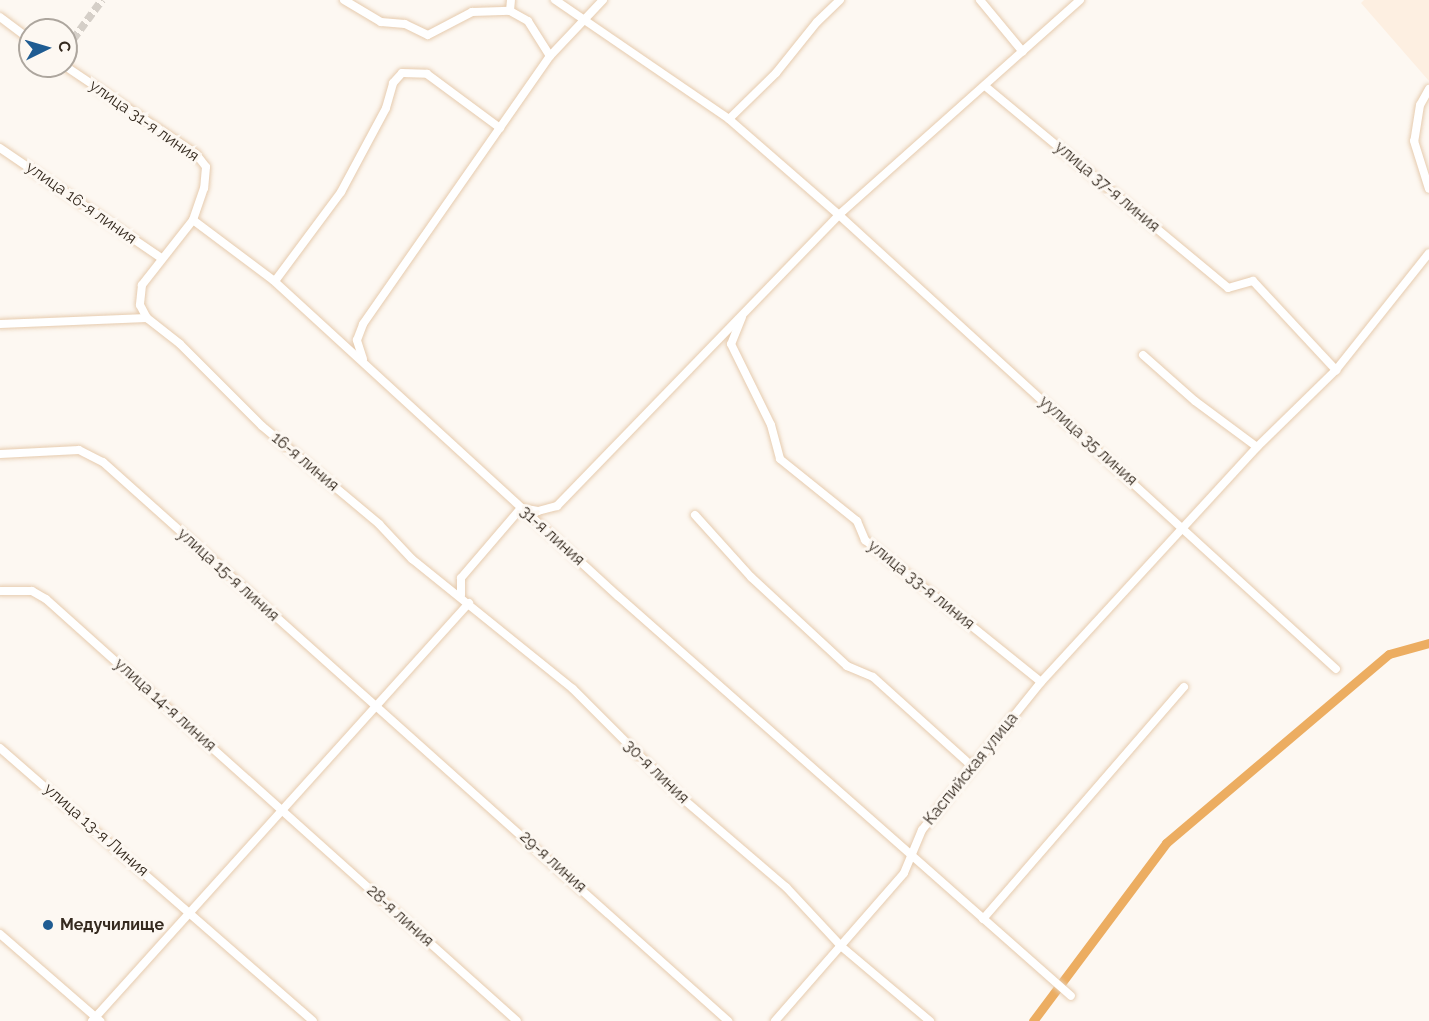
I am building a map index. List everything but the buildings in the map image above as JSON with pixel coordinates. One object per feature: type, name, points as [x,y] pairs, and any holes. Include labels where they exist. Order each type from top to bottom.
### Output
[{"type":"street","points":[[344,0],[381,22],[405,24],[428,35],[472,12],[510,11],[528,21],[550,56]]},
{"type":"street","points":[[510,11],[512,0]]},
{"type":"street","name":"уулица 35 линия","points":[[555,0],[583,22],[729,119],[839,214],[1336,669]]},
{"type":"street","points":[[368,367],[358,349],[359,332],[550,56],[603,0]]},
{"type":"street","points":[[729,119],[776,73],[817,21],[840,0]]},
{"type":"street","points":[[980,0],[1023,52]]},
{"type":"street","points":[[0,934],[95,1020],[283,811],[466,599],[461,578],[521,508],[538,510],[557,506],[839,214],[1080,0]]},
{"type":"street","points":[[0,17],[18,31]]},
{"type":"street","points":[[275,281],[341,192],[386,108],[393,83],[402,74],[427,74],[500,128]]},
{"type":"street","name":"улица 31-я линия","points":[[78,75],[202,159],[207,174],[193,220]]},
{"type":"street","name":"улица 37-я линия","points":[[985,86],[1228,288],[1253,281],[1336,370]]},
{"type":"street","points":[[1429,89],[1419,105],[1414,141],[1429,189]]},
{"type":"street","name":"улица 16-я линия","points":[[0,148],[161,258]]},
{"type":"street","points":[[0,324],[147,318],[140,294],[161,258],[193,220]]},
{"type":"street","name":"31-я линия","points":[[193,220],[275,281],[521,508],[1044,975],[1071,996]]},
{"type":"street","name":"Каспийская улица","points":[[779,1020],[904,873],[910,854],[922,830],[1041,682],[1257,447],[1336,370],[1429,253]]},
{"type":"street","name":"улица 33-я линия","points":[[745,311],[731,344],[771,425],[780,459],[857,521],[865,540],[1041,682]]},
{"type":"street","name":"16-я линия","points":[[147,318],[180,344],[262,426],[379,524],[412,559],[466,599]]},
{"type":"street","points":[[1143,355],[1195,402],[1257,447]]},
{"type":"street","name":"улица 15-я линия","points":[[0,454],[79,450],[103,462],[374,706]]},
{"type":"street","points":[[694,515],[751,577],[847,666],[873,677],[972,766]]},
{"type":"street","name":"улица 14-я линия","points":[[0,591],[32,591],[46,599],[283,811]]},
{"type":"street","name":"30-я линия","points":[[466,599],[573,689],[682,798],[786,887],[842,947],[930,1021]]},
{"type":"street","points":[[983,919],[1184,687]]},
{"type":"street","name":"29-я линия","points":[[374,706],[728,1021]]},
{"type":"street","name":"улица 13-я Линия","points":[[0,748],[313,1021]]},
{"type":"street","name":"28-я линия","points":[[283,811],[517,1021]]},
{"type":"shaded area","points":[[1364,0],[1429,0],[1429,81],[1361,3]]},
{"type":"waterway","points":[[1033,1021],[1166,843],[1389,654],[1429,643]]},
{"type":"tunnel","points":[[78,33],[102,0]]},
{"type":"place","name":"Медучилище","points":[[48,925]]}]
